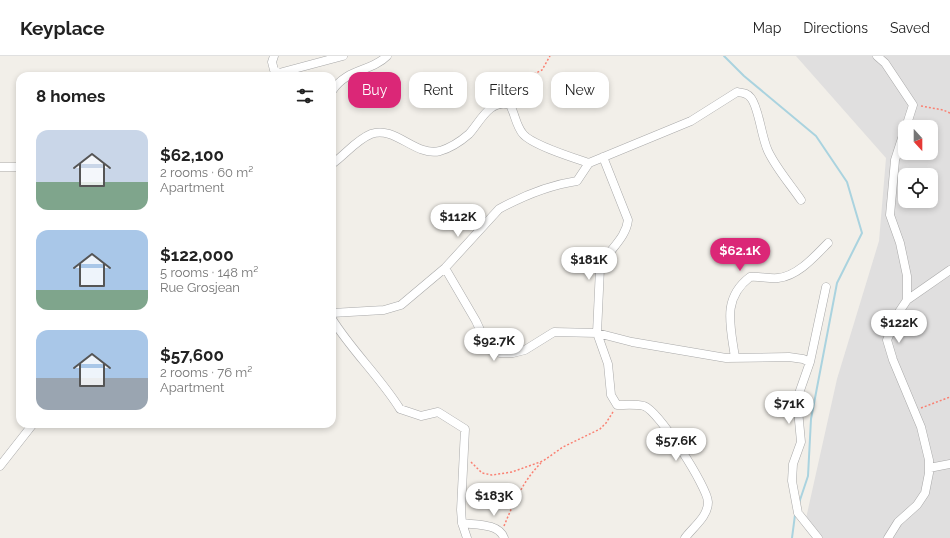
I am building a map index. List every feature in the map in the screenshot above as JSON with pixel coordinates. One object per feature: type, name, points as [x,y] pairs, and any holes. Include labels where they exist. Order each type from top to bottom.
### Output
[{"type":"street","points":[[274,56],[272,62],[274,70],[279,72],[343,56]]},
{"type":"street","points":[[336,87],[347,76],[380,63],[387,56]]},
{"type":"street","points":[[878,56],[885,63],[913,105],[908,120]]},
{"type":"street","points":[[336,313],[384,310],[402,305],[445,268],[499,209],[511,202],[558,184],[576,181],[589,163],[692,121],[737,92],[746,93],[751,98],[756,108],[760,131],[768,151],[801,200]]},
{"type":"street","points":[[336,161],[362,139],[379,133],[387,133],[429,151],[440,151],[461,140],[491,108]]},
{"type":"street","points":[[511,108],[518,127],[524,135],[551,149],[589,163]]},
{"type":"street","points":[[898,150],[895,160],[890,215],[900,243],[907,276],[907,300]]},
{"type":"street","points":[[603,157],[628,220],[627,229],[604,259],[600,268],[597,333],[608,364],[611,395],[617,405],[645,406],[654,413],[677,440],[706,492],[708,502],[705,512],[685,538]]},
{"type":"street","points":[[0,167],[16,167]]},
{"type":"street","points":[[735,358],[730,308],[733,297],[744,281],[750,277],[778,278],[784,276],[807,264],[828,244]]},
{"type":"street","points":[[445,268],[476,321],[487,345],[492,351],[500,353],[513,353],[525,350],[554,332],[597,333],[632,342],[735,358],[789,358],[803,359],[810,362]]},
{"type":"street","points":[[888,538],[898,522],[917,505],[925,493],[929,460],[921,427],[893,360],[887,340],[899,312],[907,300],[950,270]]},
{"type":"street","points":[[818,538],[798,514],[792,481],[793,464],[801,442],[797,399],[810,362],[826,287]]},
{"type":"street","points":[[336,325],[343,336],[386,386],[400,409],[421,416],[438,412],[465,429],[461,483],[462,523],[467,538]]},
{"type":"street","points":[[0,466],[30,428]]},
{"type":"street","points":[[929,468],[950,464]]},
{"type":"street","points":[[462,523],[495,528],[503,534]]},
{"type":"path","points":[[538,72],[542,70],[550,56]]},
{"type":"path","points":[[913,105],[943,110],[950,113]]},
{"type":"path","points":[[915,410],[950,398]]},
{"type":"path","points":[[503,534],[517,494],[528,476],[542,461],[563,447],[600,429],[606,423],[617,405]]},
{"type":"path","points":[[462,454],[482,473],[492,475],[512,472],[542,461]]},
{"type":"shaded area","points":[[796,56],[950,56],[950,538],[814,538],[805,523],[837,379],[879,241],[886,158]]},
{"type":"waterway","points":[[724,56],[744,76],[816,136],[847,182],[862,233],[837,283],[811,419],[808,476],[799,503]]},
{"type":"waterway","points":[[792,538],[795,515]]}]
